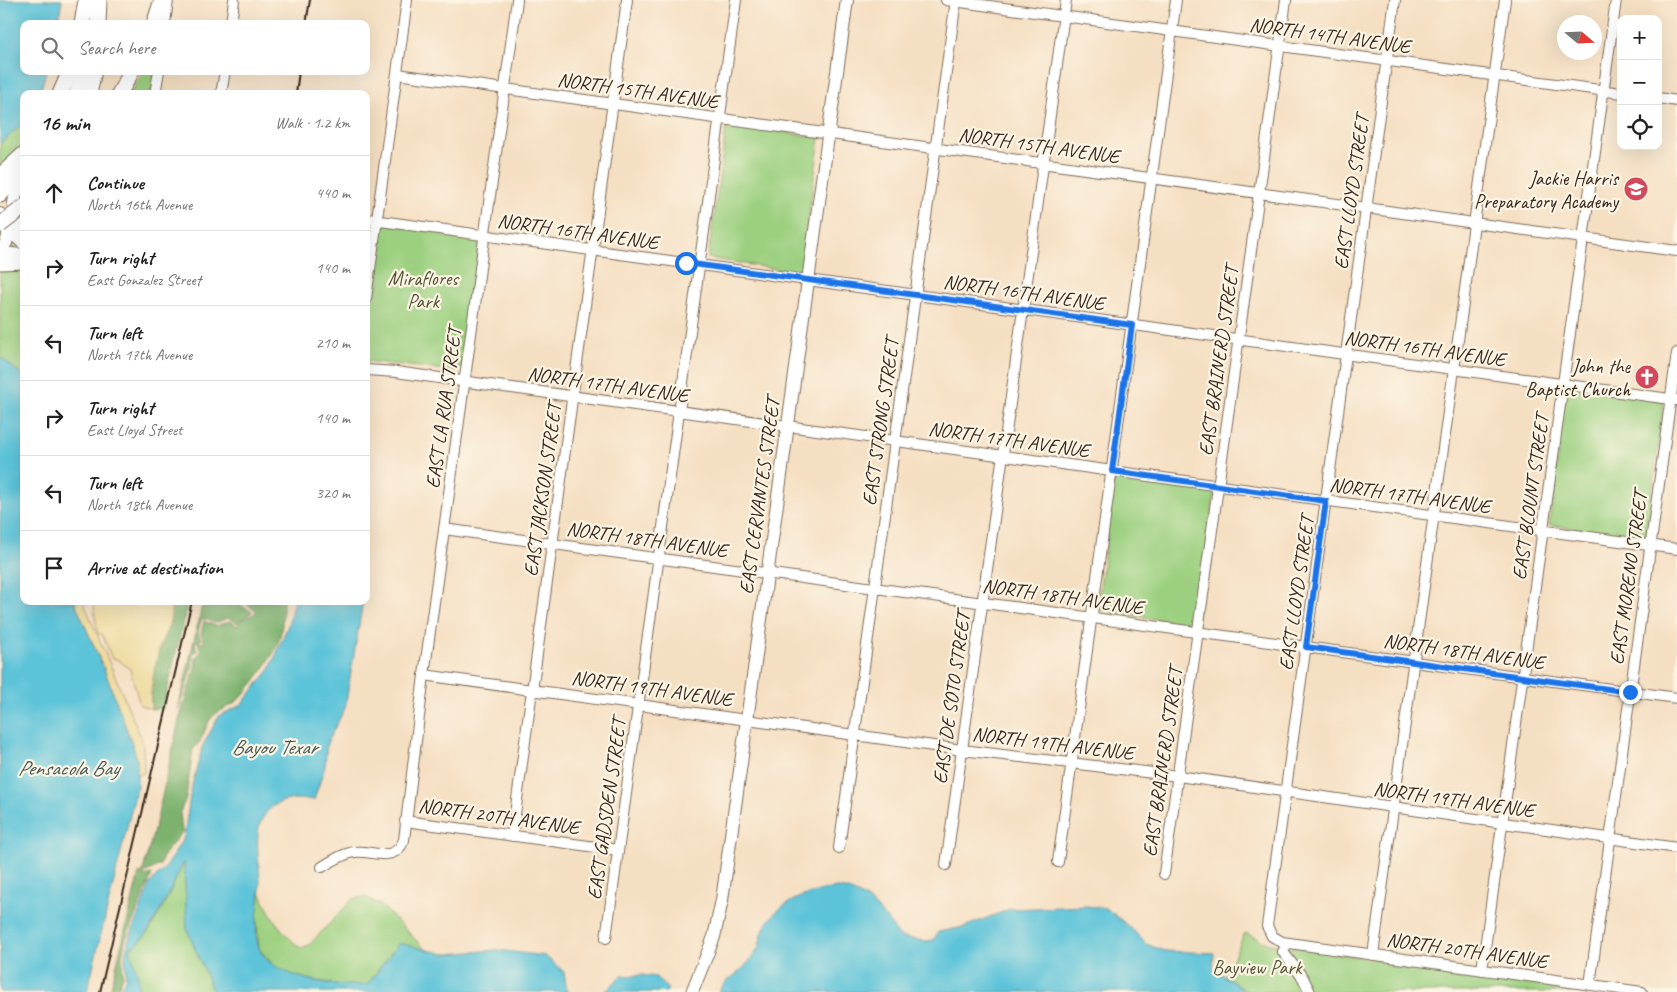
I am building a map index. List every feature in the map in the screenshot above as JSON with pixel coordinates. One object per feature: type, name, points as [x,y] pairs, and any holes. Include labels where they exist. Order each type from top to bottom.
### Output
[{"type":"highway","points":[[83,20],[86,0]]},
{"type":"highway","points":[[97,0],[98,20]]},
{"type":"highway","points":[[155,20],[162,0]]},
{"type":"highway","points":[[62,90],[68,75]]},
{"type":"highway","points":[[70,90],[75,75]]},
{"type":"highway","points":[[90,90],[93,75]]},
{"type":"highway","points":[[121,90],[130,75]]},
{"type":"highway","points":[[0,176],[20,158]]},
{"type":"highway","points":[[0,195],[20,172]]},
{"type":"highway","points":[[3,222],[20,210]]},
{"type":"highway","points":[[0,262],[20,260]]},
{"type":"main road","points":[[94,20],[97,0]]},
{"type":"main road","name":"EAST CERVANTES STREET","points":[[692,992],[714,937],[722,900],[847,0]]},
{"type":"main road","points":[[76,90],[81,75]]},
{"type":"main road","points":[[0,251],[7,242],[3,222],[7,199],[20,183]]},
{"type":"main road","points":[[20,186],[16,193],[13,213],[20,227]]},
{"type":"street","points":[[166,20],[168,0]]},
{"type":"street","points":[[232,20],[234,0]]},
{"type":"street","points":[[370,246],[372,220],[397,74],[407,0]]},
{"type":"street","name":"EAST LA RUA STREET","points":[[322,866],[351,852],[384,855],[394,853],[404,840],[424,675],[517,0]]},
{"type":"street","name":"EAST JACKSON STREET","points":[[512,836],[627,0]]},
{"type":"street","name":"EAST GADSDEN STREET","points":[[606,938],[736,0]]},
{"type":"street","name":"NORTH 14TH AVENUE","points":[[952,0],[1617,93]]},
{"type":"street","name":"EAST STRONG STREET","points":[[839,848],[936,149],[952,0]]},
{"type":"street","name":"EAST DE SOTO STREET","points":[[946,866],[1066,0]]},
{"type":"street","points":[[1058,862],[1176,0]]},
{"type":"street","name":"EAST BRAINERD STREET","points":[[1164,874],[1286,0]]},
{"type":"street","name":"EAST LLOYD STREET","points":[[1287,943],[1272,936],[1267,926],[1395,0]]},
{"type":"street","points":[[1373,954],[1505,0]]},
{"type":"street","name":"EAST BLOUNT STREET","points":[[1482,970],[1616,0]]},
{"type":"street","name":"NORTH 15TH AVENUE","points":[[397,74],[1677,251]]},
{"type":"street","points":[[157,90],[158,75]]},
{"type":"street","points":[[222,90],[224,75]]},
{"type":"street","points":[[1662,99],[1677,101]]},
{"type":"street","name":"NORTH 16TH AVENUE","points":[[372,220],[1674,400]]},
{"type":"street","points":[[3,222],[20,241]]},
{"type":"street","points":[[0,251],[20,254]]},
{"type":"street","name":"EAST MORENO STREET","points":[[1590,985],[1650,546],[1674,400],[1677,353]]},
{"type":"street","name":"NORTH 17TH AVENUE","points":[[370,370],[464,381],[1677,549]]},
{"type":"street","name":"NORTH 18TH AVENUE","points":[[444,529],[1677,698]]},
{"type":"street","name":"NORTH 19TH AVENUE","points":[[424,675],[962,750],[1178,776],[1677,848]]},
{"type":"street","name":"NORTH 20TH AVENUE","points":[[405,821],[618,850]]},
{"type":"street","points":[[1287,943],[1282,952],[1304,978],[1310,992]]},
{"type":"street","name":"NORTH 20TH AVENUE","points":[[1287,943],[1642,992]]},
{"type":"green space","points":[[142,75],[154,75],[152,90],[132,90]]},
{"type":"green space","points":[[727,123],[820,138],[800,273],[708,258]]},
{"type":"green space","points":[[20,126],[20,178],[0,196],[0,144]]},
{"type":"green space","points":[[0,223],[20,253],[20,373],[0,357]]},
{"type":"green space","name":"Miraflores Park","points":[[381,223],[480,238],[462,368],[455,371],[370,361],[370,308]]},
{"type":"green space","points":[[1566,387],[1664,401],[1646,538],[1549,525]]},
{"type":"green space","points":[[1115,475],[1215,489],[1196,625],[1097,610]]},
{"type":"green space","points":[[170,605],[187,605],[163,708],[151,709],[156,664],[170,619]]},
{"type":"green space","points":[[202,605],[240,605],[252,612],[236,623],[230,619],[215,623],[206,619],[201,620],[198,632],[201,640],[195,642],[197,651],[192,656],[193,664],[178,710]]},
{"type":"green space","points":[[248,605],[283,605],[279,640],[270,659],[251,686],[235,702],[215,714],[209,721],[197,746],[193,749],[186,798],[180,812],[182,832],[164,854],[160,865],[142,874],[157,819],[179,720],[196,664],[195,658],[201,652],[198,642],[205,643],[201,633],[204,621],[216,626],[230,621],[237,626],[240,621],[257,612]]},
{"type":"green space","points":[[184,860],[187,929],[213,992],[136,992],[138,990],[130,948],[143,939],[150,929]]},
{"type":"green space","points":[[139,873],[144,876],[152,874],[125,941],[122,957],[123,976],[116,992],[110,992]]},
{"type":"green space","points":[[260,892],[276,923],[301,948],[309,945],[353,899],[365,897],[381,905],[427,951],[399,943],[368,984],[352,987],[307,979],[278,970],[259,949],[256,914]]},
{"type":"green space","name":"Bayview Park","points":[[1245,933],[1269,944],[1607,992],[1247,992],[1225,976]]},
{"type":"sand","points":[[76,605],[85,605],[140,735],[143,745],[144,773],[137,774],[137,760],[104,669]]},
{"type":"sand","points":[[95,605],[170,605],[170,620],[156,664],[151,709],[140,705],[130,669],[117,659],[112,659],[102,634],[98,634]]},
{"type":"water","points":[[0,0],[62,0],[59,20],[20,20],[20,75],[45,75],[41,90],[20,90],[20,126],[0,144]]},
{"type":"water","name":"Pensacola Bay","points":[[0,357],[20,373],[20,605],[76,605],[104,669],[133,746],[137,760],[137,786],[87,992],[0,992]]},
{"type":"water","name":"Bayou Texar","points":[[293,605],[362,605],[345,708],[327,743],[325,766],[314,800],[297,799],[281,802],[268,811],[259,827],[260,891],[256,934],[259,948],[266,958],[277,967],[291,974],[325,983],[356,985],[368,984],[399,943],[445,954],[498,950],[545,956],[564,972],[567,992],[213,992],[187,929],[184,862],[149,930],[136,945],[130,948],[139,980],[138,990],[119,992],[126,977],[125,957],[128,942],[150,883],[167,866],[184,837],[191,789],[203,745],[219,716],[241,705],[270,669],[288,625]]},
{"type":"water","points":[[838,888],[858,894],[874,905],[900,937],[924,941],[934,940],[938,932],[964,927],[1010,909],[1086,906],[1106,908],[1131,928],[1146,944],[1165,951],[1214,953],[1213,968],[1247,992],[719,992],[724,984],[743,969],[758,949],[764,929],[778,911],[796,899],[817,891]]},
{"type":"water","points":[[642,975],[656,977],[668,989],[666,992],[605,992],[621,976]]},
{"type":"railway","points":[[307,20],[310,0]]},
{"type":"railway","points":[[297,90],[298,75]]},
{"type":"railway","points":[[100,992],[191,605]]},
{"type":"place","name":"Jackie Harris Preparatory Academy","points":[[1636,189]]},
{"type":"place","name":"John the Baptist Church","points":[[1647,377]]},
{"type":"route","points":[[686,263],[1132,325],[1112,471],[1326,501],[1306,647],[1630,692]]}]
